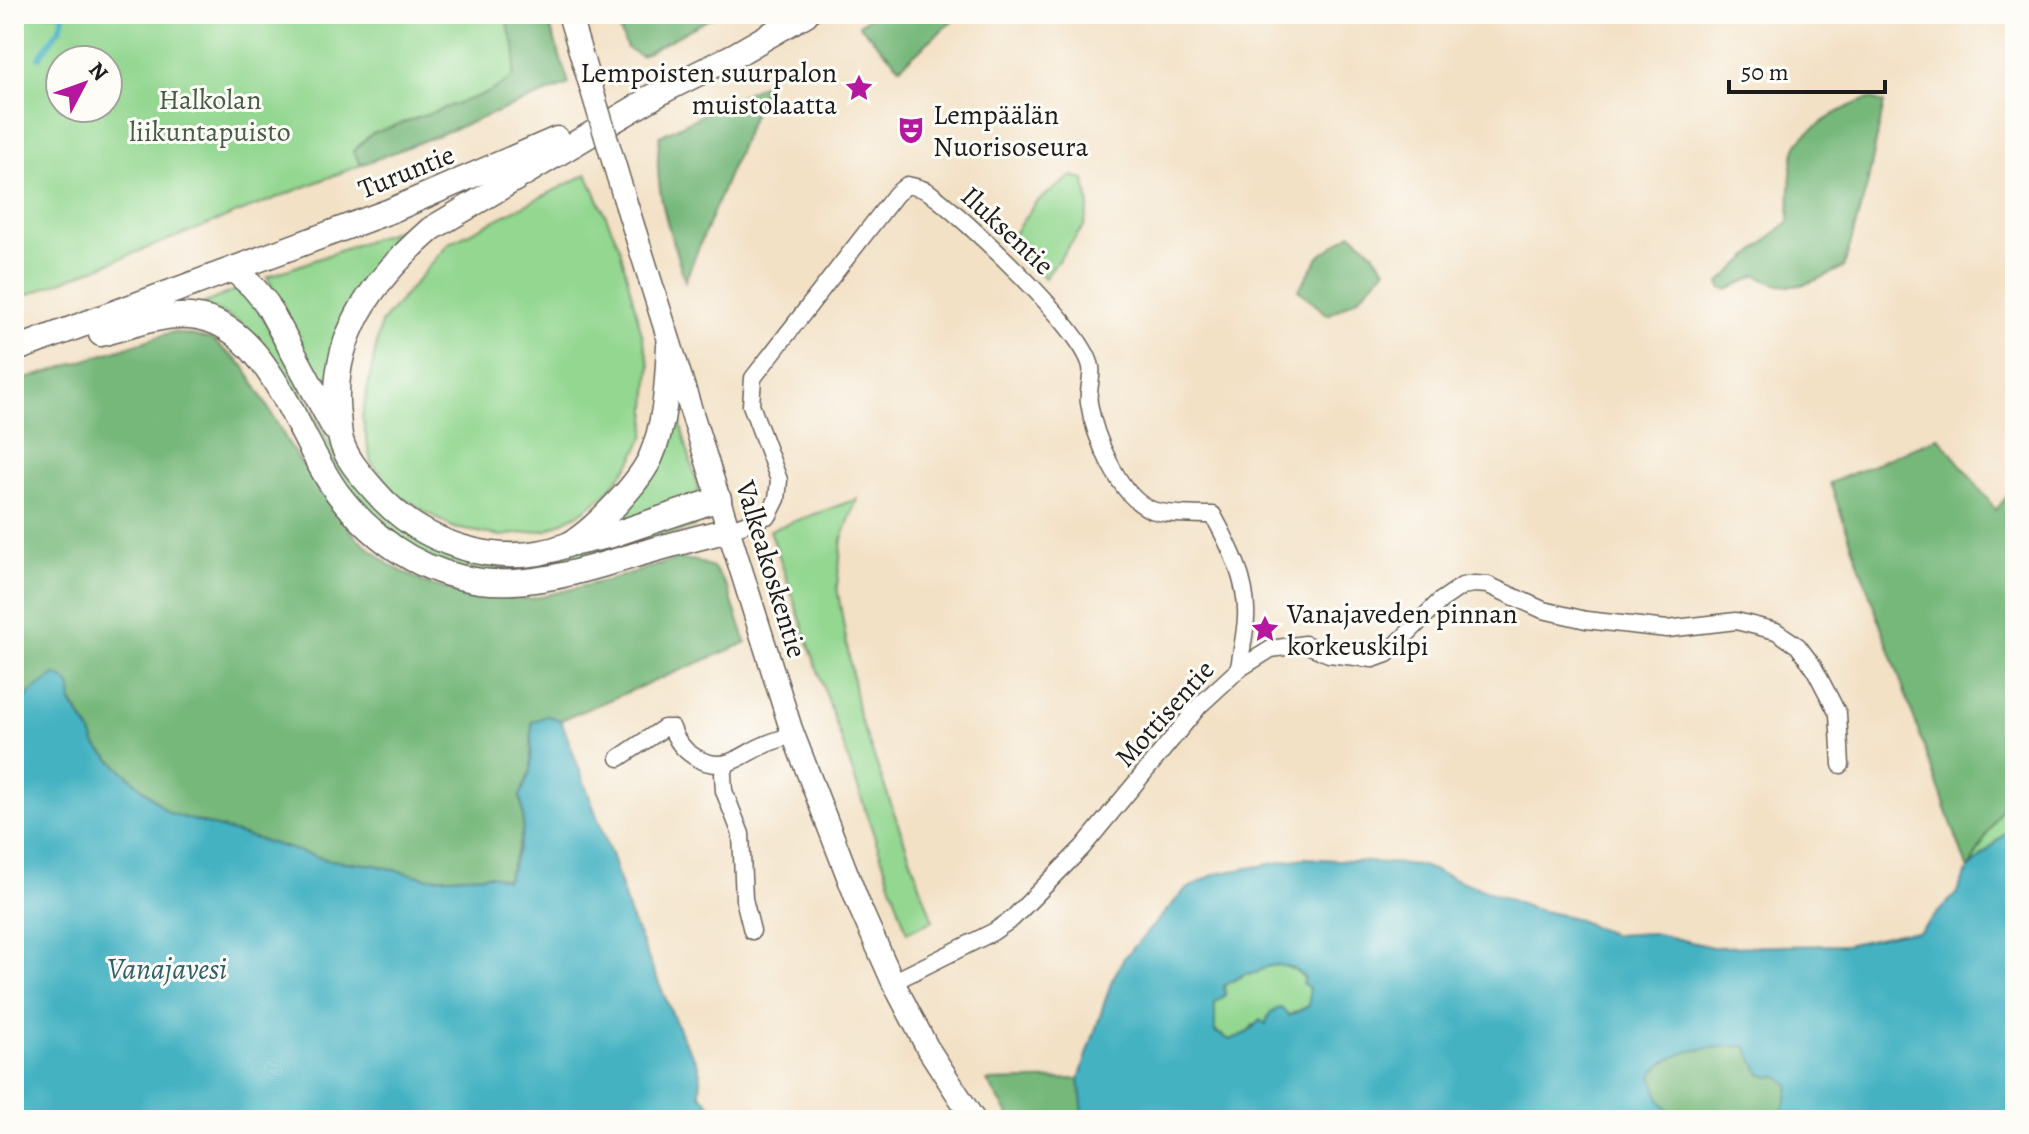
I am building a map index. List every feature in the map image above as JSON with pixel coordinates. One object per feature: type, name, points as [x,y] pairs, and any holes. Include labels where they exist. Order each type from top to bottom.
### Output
[{"type":"main road","name":"Turuntie","points":[[14,350],[390,211],[662,92],[806,14]]},
{"type":"main road","points":[[341,441],[337,377],[346,340],[362,305],[404,252],[431,229],[662,92]]},
{"type":"main road","points":[[234,270],[267,304],[352,463],[387,505],[404,520],[444,542],[469,550],[504,554],[538,552],[612,535],[719,499]]},
{"type":"main road","points":[[14,357],[164,318],[190,316],[230,329],[259,356],[303,437],[347,504],[372,531],[410,560],[453,575],[481,581],[510,582],[572,573],[728,530]]},
{"type":"main road","points":[[569,544],[607,514],[644,470],[662,421],[669,345]]},
{"type":"street","name":"Valkeakoskentie","points":[[569,14],[669,345],[793,735],[861,910],[893,982],[927,1047],[974,1120]]},
{"type":"street","name":"Iluksentie","points":[[728,530],[769,515],[777,499],[779,480],[751,405],[753,378],[896,194],[907,185],[927,191],[987,244],[1074,333],[1091,367],[1088,402],[1102,446],[1115,473],[1133,498],[1148,509],[1213,515],[1237,565],[1243,590],[1246,616],[1239,669]]},
{"type":"street","name":"Mottisentie","points":[[893,982],[993,932],[1012,919],[1082,848],[1200,705],[1239,669],[1271,649],[1305,644],[1329,654],[1373,659],[1387,654],[1440,601],[1462,586],[1488,585],[1543,610],[1586,620],[1667,629],[1736,621],[1776,631],[1798,646],[1813,666],[1838,714],[1841,765]]},
{"type":"street","points":[[619,758],[664,728],[672,728],[682,750],[705,762],[727,763],[793,735]]},
{"type":"street","points":[[727,763],[723,774],[724,791],[741,834],[744,899],[752,931]]},
{"type":"green space","name":"Halkolan liikuntapuisto","points":[[14,14],[546,14],[569,84],[14,300]]},
{"type":"green space","points":[[504,14],[546,14],[569,84],[361,165],[353,151],[371,134],[490,92],[513,77],[516,51]]},
{"type":"green space","points":[[613,14],[718,14],[641,56],[627,48]]},
{"type":"green space","points":[[874,14],[960,14],[900,67],[859,25]]},
{"type":"green space","points":[[766,83],[685,281],[660,191],[660,136]]},
{"type":"green space","points":[[1870,99],[1884,103],[1867,186],[1844,267],[1801,285],[1780,285],[1757,275],[1728,290],[1721,288],[1719,283],[1789,221],[1793,162],[1802,139],[1830,117]]},
{"type":"green space","points":[[587,174],[619,245],[650,366],[645,435],[630,464],[605,495],[577,515],[547,530],[501,536],[454,528],[397,495],[371,462],[362,416],[381,323],[449,243]]},
{"type":"green space","points":[[1072,176],[1085,180],[1089,206],[1084,226],[1045,278],[1008,242],[1035,203]]},
{"type":"green space","points":[[425,220],[367,277],[351,303],[328,402],[267,277]]},
{"type":"green space","points":[[1351,233],[1369,248],[1386,269],[1357,299],[1328,315],[1298,290],[1320,256]]},
{"type":"green space","points":[[236,290],[252,302],[263,317],[342,466],[453,554],[688,522],[696,524],[589,560],[526,572],[476,571],[422,556],[354,502],[263,344],[240,322],[202,304]]},
{"type":"green space","points":[[173,332],[211,339],[244,366],[294,453],[355,536],[391,566],[429,585],[486,596],[531,599],[678,559],[696,561],[713,567],[727,587],[746,643],[561,720],[547,716],[532,722],[531,770],[520,796],[522,829],[506,880],[490,875],[427,878],[375,865],[328,860],[169,813],[96,746],[55,675],[30,693],[14,716],[14,383]]},
{"type":"green space","points":[[675,416],[679,419],[700,495],[602,527]]},
{"type":"green space","points":[[1939,437],[1996,510],[2015,486],[2015,783],[1968,870],[1830,483]]},
{"type":"green space","points":[[857,499],[842,539],[837,587],[859,715],[933,921],[907,932],[770,530]]},
{"type":"green space","points":[[2014,784],[2015,824],[1968,870]]},
{"type":"green space","points":[[1276,965],[1292,969],[1303,977],[1308,989],[1309,1006],[1266,1025],[1253,1025],[1247,1033],[1230,1040],[1215,1031],[1215,1003],[1225,995],[1224,986],[1245,974]]},
{"type":"green space","points":[[1746,1045],[1761,1074],[1779,1076],[1789,1084],[1780,1112],[1775,1115],[1744,1116],[1743,1120],[1704,1122],[1683,1119],[1664,1108],[1651,1076],[1660,1066],[1694,1050]]},
{"type":"green space","points":[[1079,1079],[1084,1120],[1012,1120],[987,1081]]},
{"type":"water","name":"Vanajavesi","points":[[55,675],[70,685],[71,703],[96,746],[169,813],[328,860],[375,865],[427,878],[490,875],[507,880],[523,829],[520,796],[531,770],[532,722],[547,716],[561,720],[612,857],[629,913],[682,1037],[697,1063],[701,1076],[700,1094],[726,1120],[14,1120],[14,716],[30,693]]},
{"type":"water","points":[[2015,824],[2015,1120],[1743,1120],[1743,1117],[1780,1112],[1789,1085],[1779,1076],[1761,1074],[1746,1046],[1694,1050],[1660,1066],[1652,1076],[1662,1103],[1685,1120],[1084,1120],[1079,1079],[1112,980],[1124,958],[1185,890],[1215,874],[1304,858],[1419,865],[1534,909],[1571,917],[1614,935],[1653,933],[1712,947],[1846,945],[1899,933],[1919,932],[1956,894],[1968,870]],"holes":[[[1266,967],[1290,967],[1305,977],[1302,983],[1309,988],[1309,1006],[1289,1016],[1281,1008],[1274,1010],[1266,1024],[1260,1020],[1247,1033],[1230,1040],[1215,1032],[1215,1003],[1225,995],[1224,986],[1244,974],[1256,973]]]},
{"type":"waterway","points":[[39,57],[60,28],[64,14]]},
{"type":"place","name":"Lempoisten suurpalon muistolaatta","points":[[859,88]]},
{"type":"place","name":"Lempäälän Nuorisoseura","points":[[911,130]]},
{"type":"place","name":"Vanajaveden pinnan korkeuskilpi","points":[[1265,629]]}]
